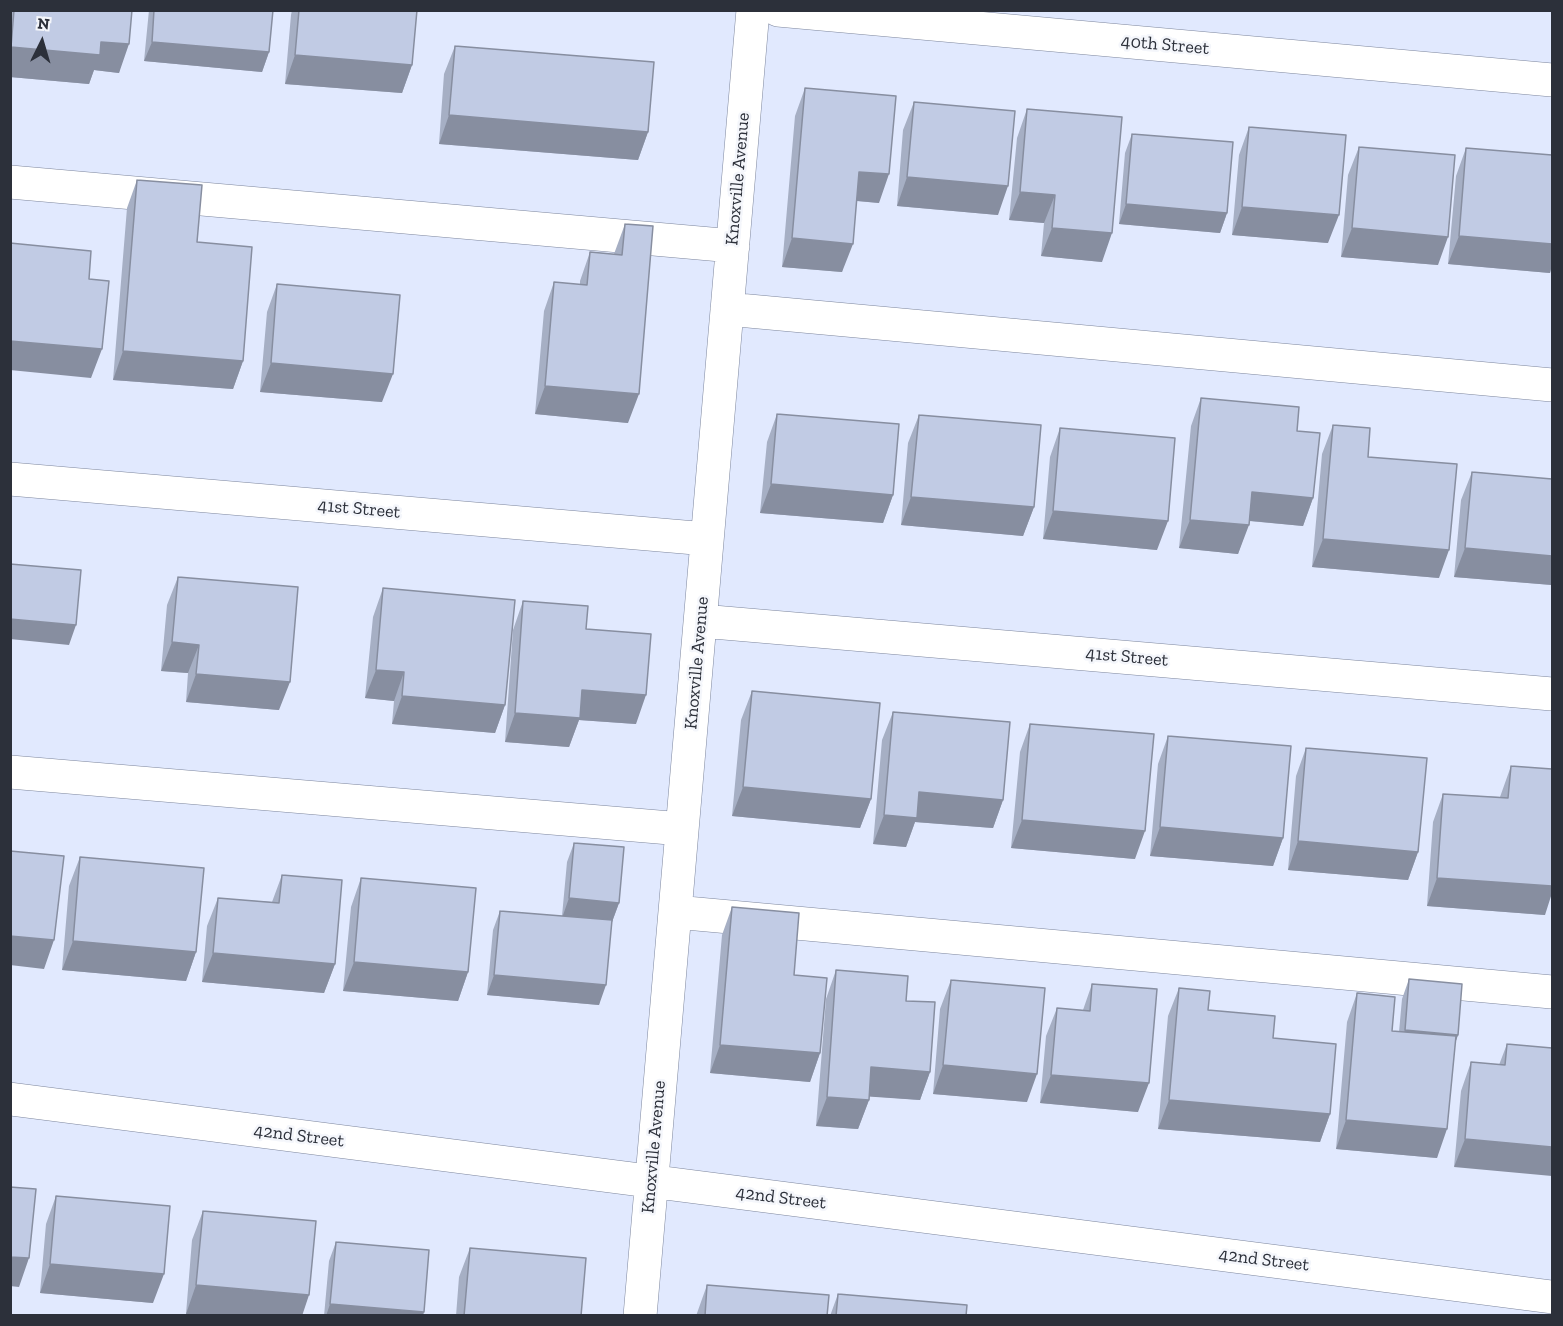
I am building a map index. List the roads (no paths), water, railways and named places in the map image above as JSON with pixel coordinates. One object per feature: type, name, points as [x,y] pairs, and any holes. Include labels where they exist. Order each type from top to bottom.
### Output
[{"type":"street","name":"Knoxville Avenue","points":[[640,1316],[753,10]]},
{"type":"street","name":"40th Street","points":[[778,10],[1552,80]]},
{"type":"street","points":[[10,182],[733,246]]},
{"type":"street","points":[[727,309],[1552,385]]},
{"type":"street","name":"41st Street","points":[[10,479],[707,538]]},
{"type":"street","name":"41st Street","points":[[700,621],[1552,694]]},
{"type":"street","points":[[10,772],[682,829]]},
{"type":"street","points":[[675,912],[1552,992]]},
{"type":"street","name":"42nd Street","points":[[10,1099],[1552,1297]]}]
